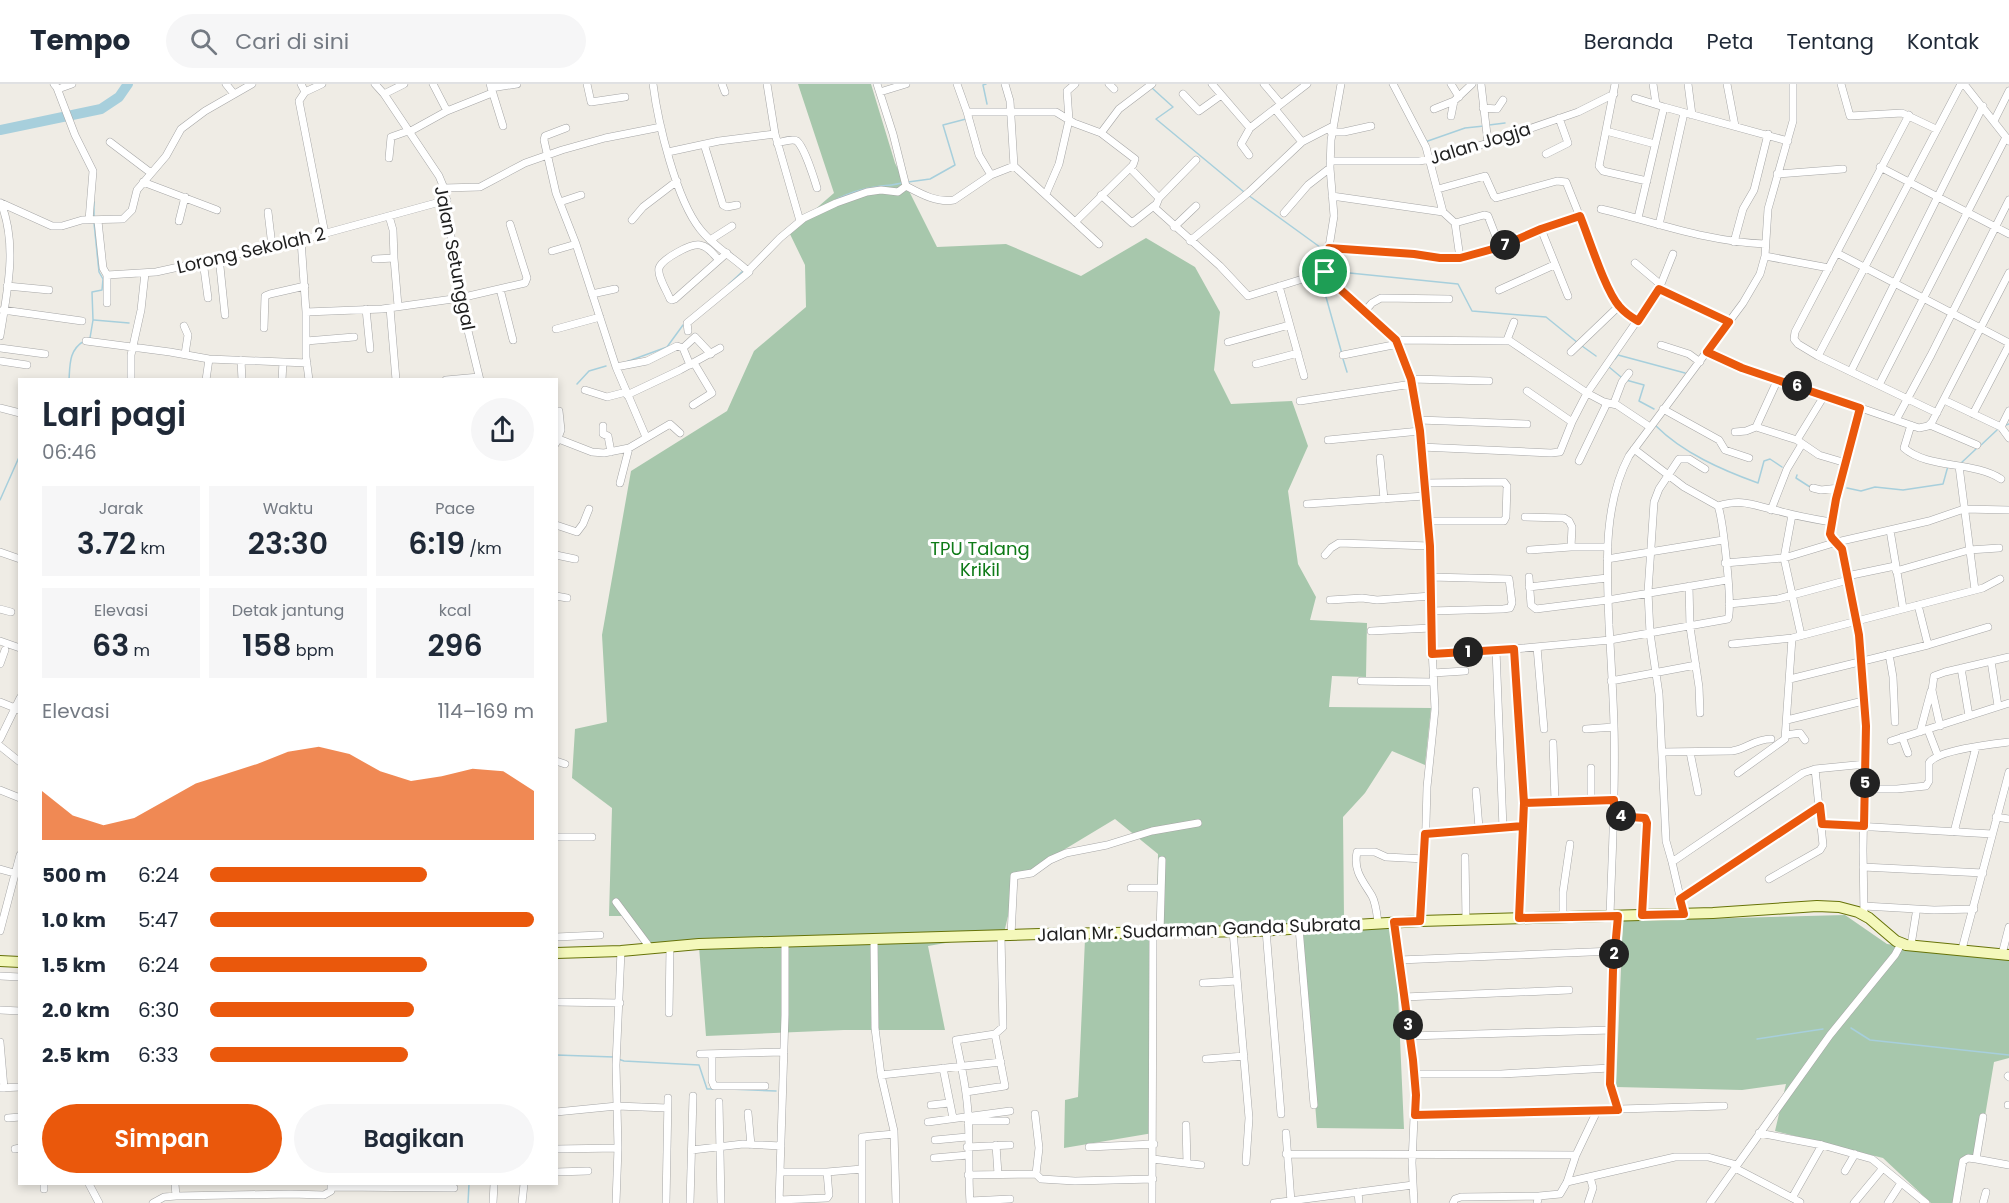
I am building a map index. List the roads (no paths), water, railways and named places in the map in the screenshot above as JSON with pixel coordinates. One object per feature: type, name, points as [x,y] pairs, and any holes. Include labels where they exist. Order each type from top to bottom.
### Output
[{"type":"street","points":[[72,84],[56,86],[93,171],[94,220],[103,268],[107,275],[106,303]]},
{"type":"street","points":[[226,84],[234,94]]},
{"type":"street","points":[[1,202],[52,226],[94,220],[119,220],[128,216],[132,210],[137,189],[166,156],[182,129],[188,123],[252,84]]},
{"type":"street","points":[[301,84],[306,92]]},
{"type":"street","points":[[322,84],[306,92],[299,101],[325,234]]},
{"type":"street","name":"Jalan Setunggal","points":[[375,84],[439,176],[444,188],[460,298],[480,378]]},
{"type":"street","points":[[384,94],[404,84]]},
{"type":"street","points":[[433,84],[447,111]]},
{"type":"street","points":[[389,158],[391,137],[409,131],[491,88],[517,84]]},
{"type":"street","points":[[587,84],[591,102],[625,97]]},
{"type":"street","points":[[653,84],[661,127],[688,211],[710,240],[749,272],[687,323],[688,331]]},
{"type":"street","points":[[722,84],[725,92]]},
{"type":"street","points":[[767,84],[777,143],[798,219]]},
{"type":"street","points":[[877,84],[905,183],[936,199],[949,201],[991,175],[1014,166]]},
{"type":"street","points":[[880,92],[906,84]]},
{"type":"street","points":[[957,84],[979,155],[991,175]]},
{"type":"street","points":[[1005,84],[1010,98],[1014,166],[1100,244]]},
{"type":"street","points":[[1046,194],[1059,164],[1069,120],[1067,94],[1069,88],[1075,84]]},
{"type":"street","points":[[1212,84],[1250,128]]},
{"type":"street","points":[[1264,84],[1302,142]]},
{"type":"street","points":[[1249,155],[1241,144],[1250,128],[1307,84]]},
{"type":"street","points":[[1341,84],[1332,129],[1330,164],[1334,216],[1325,272],[1331,281],[1397,342],[1412,382],[1419,420],[1430,546],[1435,719],[1427,788],[1420,921]]},
{"type":"street","points":[[1393,84],[1420,134],[1430,159],[1443,212],[1455,224],[1460,258]]},
{"type":"street","points":[[1451,84],[1456,99],[1451,116]]},
{"type":"street","points":[[1434,109],[1456,99],[1472,84]]},
{"type":"street","points":[[1481,84],[1481,105],[1488,143]]},
{"type":"street","points":[[1615,84],[1600,168],[1647,181]]},
{"type":"street","points":[[1653,84],[1656,104]]},
{"type":"street","points":[[1688,84],[1692,115]]},
{"type":"street","points":[[1727,84],[1735,126]]},
{"type":"street","points":[[1618,1110],[1611,1089],[1610,1068],[1614,951],[1614,727],[1607,578],[1608,547],[1617,483],[1634,449],[1756,283],[1765,256],[1768,209],[1793,121],[1793,84]]},
{"type":"street","points":[[1841,84],[1850,116],[1893,113],[1908,115],[1936,129]]},
{"type":"street","points":[[1818,356],[1936,129],[1963,84],[1983,106],[2007,139],[1879,385]]},
{"type":"street","points":[[1101,133],[1119,109],[1148,86]]},
{"type":"street","points":[[491,88],[502,126]]},
{"type":"street","points":[[1994,121],[2009,91]]},
{"type":"street","points":[[1183,94],[1199,111],[1220,96]]},
{"type":"street","name":"Jalan Jogja","points":[[1330,164],[1430,159],[1488,143],[1578,112],[1614,94]]},
{"type":"street","points":[[1635,98],[1788,141]]},
{"type":"street","points":[[1481,105],[1497,110],[1503,100]]},
{"type":"street","points":[[1851,371],[1983,106]]},
{"type":"street","points":[[1638,218],[1664,107]]},
{"type":"street","points":[[967,112],[1056,112],[1101,133],[1135,159],[1135,163],[1075,222]]},
{"type":"street","points":[[1659,225],[1684,113]]},
{"type":"street","points":[[1908,115],[1794,336],[1798,344],[1818,356],[1937,413]]},
{"type":"street","points":[[1546,154],[1568,143],[1559,118]]},
{"type":"street","points":[[1190,241],[1249,192],[1302,142],[1332,129],[1344,132],[1371,126]]},
{"type":"street","points":[[444,188],[472,188],[486,185],[519,166],[547,155],[605,138],[661,127]]},
{"type":"street","points":[[566,128],[544,138],[547,155],[560,202],[576,243],[616,367],[646,437]]},
{"type":"street","points":[[1606,131],[1655,144]]},
{"type":"street","points":[[668,152],[704,144],[775,134]]},
{"type":"street","points":[[1734,242],[1743,209],[1754,190],[1768,134]]},
{"type":"street","points":[[777,143],[792,140],[798,142],[810,164],[816,188]]},
{"type":"street","points":[[110,142],[151,173]]},
{"type":"street","points":[[704,144],[723,205],[727,207],[736,205]]},
{"type":"street","points":[[1101,195],[1132,223],[1157,202],[1196,160]]},
{"type":"street","points":[[1284,213],[1330,164]]},
{"type":"street","points":[[1880,167],[2009,234]]},
{"type":"street","points":[[1130,168],[1157,202],[1157,211],[1220,266],[1248,296],[1325,272]]},
{"type":"street","points":[[1777,174],[1843,169]]},
{"type":"street","points":[[1438,189],[1485,176],[1496,198],[1557,181],[1567,183],[1610,292],[1619,306],[1638,321]]},
{"type":"street","points":[[632,220],[643,207],[677,181]]},
{"type":"street","points":[[143,182],[217,210]]},
{"type":"street","points":[[746,269],[798,219],[847,199],[881,190],[898,192],[905,183]]},
{"type":"street","points":[[560,202],[581,195]]},
{"type":"street","points":[[1332,196],[1443,212]]},
{"type":"street","points":[[179,221],[185,197]]},
{"type":"street","name":"Lorong Sekolah 2","points":[[107,275],[145,273],[301,240],[447,200]]},
{"type":"street","points":[[1896,420],[2009,200]]},
{"type":"street","points":[[0,336],[11,249],[4,225],[1,202]]},
{"type":"street","points":[[1174,227],[1196,206]]},
{"type":"street","points":[[1601,209],[1734,242],[1764,244]]},
{"type":"street","points":[[268,212],[272,246]]},
{"type":"street","points":[[1455,224],[1484,215],[1488,216],[1500,247]]},
{"type":"street","points":[[389,216],[393,230],[396,378]]},
{"type":"street","points":[[1329,249],[1460,258],[1500,247],[1541,229],[1580,216]]},
{"type":"street","points":[[306,312],[394,307],[460,298],[525,283],[527,281],[510,224]]},
{"type":"street","points":[[710,240],[732,226]]},
{"type":"street","points":[[1541,229],[1568,296]]},
{"type":"street","points":[[301,240],[309,378]]},
{"type":"street","points":[[552,251],[576,243]]},
{"type":"street","points":[[718,259],[698,244],[666,259],[660,266],[659,273],[670,299],[675,299],[727,253]]},
{"type":"street","points":[[1837,253],[2009,344],[1973,414]]},
{"type":"street","points":[[1421,447],[1557,453],[1563,447],[1572,422],[1587,393],[1660,287],[1673,254]]},
{"type":"street","points":[[1765,256],[1829,268]]},
{"type":"street","points":[[219,257],[225,315]]},
{"type":"street","points":[[375,259],[394,258]]},
{"type":"street","points":[[203,261],[208,298]]},
{"type":"street","points":[[1635,263],[1660,287],[1729,322]]},
{"type":"street","points":[[1499,290],[1554,265]]},
{"type":"street","points":[[131,378],[133,347],[141,310],[145,273]]},
{"type":"street","points":[[1930,425],[2009,273]]},
{"type":"street","points":[[7,286],[49,290]]},
{"type":"street","points":[[264,328],[265,296],[305,286]]},
{"type":"street","points":[[1279,286],[1304,376]]},
{"type":"street","points":[[500,289],[513,340]]},
{"type":"street","points":[[592,294],[615,289]]},
{"type":"street","points":[[1365,311],[1381,298],[1449,299]]},
{"type":"street","points":[[1571,352],[1619,306]]},
{"type":"street","points":[[366,309],[370,349]]},
{"type":"street","points":[[2,310],[82,321]]},
{"type":"street","points":[[556,329],[600,317]]},
{"type":"street","points":[[1507,340],[1514,322]]},
{"type":"street","points":[[1228,342],[1289,325]]},
{"type":"street","points":[[184,326],[188,335],[185,354]]},
{"type":"street","points":[[306,341],[354,337]]},
{"type":"street","points":[[683,348],[696,337],[711,354]]},
{"type":"street","points":[[1343,355],[1397,342],[1507,340],[1587,393],[1610,403],[1650,427]]},
{"type":"street","points":[[86,341],[209,359],[307,363]]},
{"type":"street","points":[[1661,345],[1689,354],[1700,362]]},
{"type":"street","points":[[616,367],[646,361],[677,346],[683,348],[712,393],[693,405]]},
{"type":"street","points":[[0,348],[45,354]]},
{"type":"street","points":[[585,390],[607,397],[627,394],[692,364],[720,348]]},
{"type":"street","points":[[1707,352],[1732,364],[1919,428],[1930,425],[1977,445]]},
{"type":"street","points":[[1256,364],[1298,353]]},
{"type":"street","points":[[206,378],[209,359]]},
{"type":"street","points":[[241,360],[242,378]]},
{"type":"street","points":[[0,362],[27,365]]},
{"type":"street","points":[[282,378],[283,362]]},
{"type":"street","points":[[1579,461],[1629,373]]},
{"type":"street","points":[[1756,427],[1778,379]]},
{"type":"street","points":[[1300,401],[1412,382],[1489,381]]},
{"type":"street","points":[[1527,391],[1572,422]]},
{"type":"street","points":[[1771,510],[1787,469],[1824,396]]},
{"type":"street","points":[[1944,400],[2001,427],[2008,435]]},
{"type":"street","points":[[0,408],[18,412]]},
{"type":"street","points":[[1664,408],[1719,440],[1725,450],[1749,458]]},
{"type":"street","points":[[1860,408],[1831,522],[1831,537],[1842,549],[1856,620],[1860,661],[1866,764],[1864,910],[1974,909]]},
{"type":"street","points":[[558,437],[561,427],[559,411]]},
{"type":"street","points":[[2001,427],[2009,411]]},
{"type":"street","points":[[1419,420],[1527,424]]},
{"type":"street","points":[[558,440],[600,453],[629,448],[670,424],[680,433]]},
{"type":"street","points":[[1911,425],[1904,448],[1908,451],[1920,457],[2001,479]]},
{"type":"street","points":[[603,426],[603,434],[607,435],[611,452]]},
{"type":"street","points":[[1734,432],[1756,427],[1800,442],[1822,456],[1846,463]]},
{"type":"street","points":[[1328,440],[1420,431]]},
{"type":"street","points":[[620,483],[629,448]]},
{"type":"street","points":[[1634,449],[1684,487],[1718,506],[1742,502],[1831,522]]},
{"type":"street","points":[[1380,458],[1384,499]]},
{"type":"street","points":[[1684,914],[1666,841],[1659,694],[1650,633],[1648,592],[1654,502],[1659,489],[1678,460],[1684,458],[1705,469]]},
{"type":"street","points":[[1959,466],[1975,590]]},
{"type":"street","points":[[1424,483],[1504,482],[1507,486],[1504,521],[1428,521]]},
{"type":"street","points":[[1813,488],[1825,490],[1839,488]]},
{"type":"street","points":[[1306,504],[1425,496]]},
{"type":"street","points":[[1432,654],[1610,640],[1727,620],[1730,615],[1722,523],[1718,506]]},
{"type":"street","points":[[558,526],[576,532],[583,524],[590,509]]},
{"type":"street","points":[[1725,563],[1784,558],[1837,542],[1929,521],[1964,509],[2009,510]]},
{"type":"street","points":[[1792,515],[1784,558],[1801,635]]},
{"type":"street","points":[[1526,517],[1569,520],[1572,525],[1571,547]]},
{"type":"street","points":[[1890,530],[1903,608]]},
{"type":"street","points":[[1607,559],[1723,540]]},
{"type":"street","points":[[1325,555],[1339,543],[1430,546]]},
{"type":"street","points":[[1530,550],[1608,547]]},
{"type":"street","points":[[1729,604],[1792,596],[1848,578],[1970,550],[1999,548]]},
{"type":"street","points":[[0,552],[18,558]]},
{"type":"street","points":[[558,555],[575,559]]},
{"type":"street","points":[[1430,577],[1509,579],[1512,603],[1507,609],[1431,611]]},
{"type":"street","points":[[1529,577],[1530,603],[1533,609],[1608,600],[1727,580]]},
{"type":"street","points":[[1529,587],[1607,578]]},
{"type":"street","points":[[1732,644],[1792,638],[1975,590],[2000,579]]},
{"type":"street","points":[[1689,586],[1690,627],[1700,713]]},
{"type":"street","points":[[558,596],[567,598]]},
{"type":"street","points":[[1330,600],[1362,597],[1377,600],[1431,596]]},
{"type":"street","points":[[1918,605],[1928,645]]},
{"type":"street","points":[[0,609],[11,612]]},
{"type":"street","points":[[1790,679],[1928,645],[1988,627]]},
{"type":"street","points":[[1371,631],[1431,628]]},
{"type":"street","points":[[1738,774],[1784,741],[1792,638]]},
{"type":"street","points":[[0,641],[18,647]]},
{"type":"street","points":[[1537,647],[1544,729]]},
{"type":"street","points":[[1514,649],[1524,803],[1519,918]]},
{"type":"street","points":[[0,664],[5,650]]},
{"type":"street","points":[[1496,650],[1503,828]]},
{"type":"street","points":[[1890,654],[1895,722]]},
{"type":"street","points":[[1938,756],[1924,731],[1932,681],[1936,675],[2009,657]]},
{"type":"street","points":[[1991,661],[1998,706]]},
{"type":"street","points":[[1611,681],[1696,665]]},
{"type":"street","points":[[1961,668],[1969,717]]},
{"type":"street","points":[[1433,673],[1465,671]]},
{"type":"street","points":[[1360,681],[1433,682]]},
{"type":"street","points":[[1932,690],[1940,726]]},
{"type":"street","points":[[1787,720],[1863,701]]},
{"type":"street","points":[[0,702],[17,709],[0,739]]},
{"type":"street","points":[[1891,741],[2009,703]]},
{"type":"street","points":[[1586,729],[1614,727]]},
{"type":"street","points":[[1786,735],[1800,733],[1805,740]]},
{"type":"street","points":[[1902,737],[1908,753]]},
{"type":"street","points":[[1662,752],[1732,751],[1757,740],[1771,739]]},
{"type":"street","points":[[1553,742],[1555,801]]},
{"type":"street","points":[[1865,789],[1926,786],[1929,781],[1930,760],[1976,747],[2009,742]]},
{"type":"street","points":[[0,746],[18,760]]},
{"type":"street","points":[[1953,832],[1976,747]]},
{"type":"street","points":[[1690,752],[1698,792]]},
{"type":"street","points":[[558,762],[565,764]]},
{"type":"street","points":[[1672,862],[1796,777],[1815,769],[1866,764]]},
{"type":"street","points":[[1591,768],[1592,801]]},
{"type":"street","points":[[1769,879],[1821,848],[1824,841],[1815,769]]},
{"type":"street","points":[[1962,949],[2009,772]]},
{"type":"street","points":[[0,790],[18,797]]},
{"type":"street","points":[[1476,791],[1479,828]]},
{"type":"street","points":[[1524,803],[1614,800]]},
{"type":"street","points":[[1680,899],[1820,806]]},
{"type":"street","points":[[1614,816],[1642,816],[1647,820],[1642,915]]},
{"type":"street","points":[[1996,817],[2009,819]]},
{"type":"street","points":[[1010,1199],[970,1202],[966,1092],[956,1040],[995,1034],[1004,1023],[1006,935],[1014,876],[1032,873],[1050,860],[1066,853],[1107,845],[1152,831],[1198,823]]},
{"type":"street","points":[[1822,824],[1992,834]]},
{"type":"street","points":[[1425,834],[1523,826]]},
{"type":"street","points":[[558,837],[592,837]]},
{"type":"street","points":[[1563,917],[1563,892],[1570,844]]},
{"type":"street","points":[[1378,923],[1374,901],[1362,883],[1355,862],[1357,852],[1375,852],[1386,857],[1425,859]]},
{"type":"street","points":[[1465,857],[1466,920]]},
{"type":"street","points":[[1152,1203],[1157,933],[1162,860]]},
{"type":"street","points":[[0,931],[18,861]]},
{"type":"street","points":[[1863,867],[1983,873]]},
{"type":"street","points":[[0,869],[14,873]]},
{"type":"street","points":[[1131,888],[1160,888]]},
{"type":"street","points":[[616,902],[651,949]]},
{"type":"street","name":"Jalan Mr. Sudarman Ganda Subrata","points":[[558,953],[621,951],[699,944],[1266,930],[1394,922],[1684,914],[1818,906],[1864,910],[1888,936],[1906,944]]},
{"type":"street","points":[[1710,1203],[1830,1035],[1906,944],[1916,914]]},
{"type":"street","points":[[1394,922],[1414,1074],[1415,1115],[1412,1153],[1414,1203]]},
{"type":"street","points":[[1906,944],[2006,954],[2009,927]]},
{"type":"street","points":[[1299,928],[1314,1105]]},
{"type":"street","points":[[1266,930],[1281,1114]]},
{"type":"street","points":[[1233,931],[1249,1118],[1246,1162]]},
{"type":"street","points":[[558,937],[600,935]]},
{"type":"street","points":[[874,940],[875,1028],[881,1075],[894,1134],[896,1203]]},
{"type":"street","points":[[785,942],[779,1202],[826,1198],[829,1195],[827,1172]]},
{"type":"street","points":[[669,1013],[670,947]]},
{"type":"street","points":[[616,1203],[618,1148],[616,1065],[621,951]]},
{"type":"street","points":[[1399,960],[1614,951]]},
{"type":"street","points":[[0,961],[18,962]]},
{"type":"street","points":[[0,976],[18,977]]},
{"type":"street","points":[[1203,983],[1237,981]]},
{"type":"street","points":[[1404,997],[1569,990]]},
{"type":"street","points":[[558,1002],[620,1003]]},
{"type":"street","points":[[0,1010],[18,1011]]},
{"type":"street","points":[[1409,1036],[1612,1029]]},
{"type":"street","points":[[966,1092],[1005,1086],[995,1034]]},
{"type":"street","points":[[0,1042],[2,1088],[18,1087]]},
{"type":"street","points":[[700,1054],[784,1052]]},
{"type":"street","points":[[712,1054],[714,1086],[765,1086]]},
{"type":"street","points":[[1206,1059],[1244,1056]]},
{"type":"street","points":[[881,1075],[1002,1062]]},
{"type":"street","points":[[943,1068],[953,1118]]},
{"type":"street","points":[[1414,1074],[1501,1074],[1610,1068]]},
{"type":"street","points":[[690,1203],[693,1096]]},
{"type":"street","points":[[666,1203],[668,1098]]},
{"type":"street","points":[[718,1102],[721,1203]]},
{"type":"street","points":[[931,1105],[950,1103]]},
{"type":"street","points":[[558,1112],[617,1106],[667,1108]]},
{"type":"street","points":[[1415,1115],[1724,1106]]},
{"type":"street","points":[[968,1118],[1010,1111]]},
{"type":"street","points":[[1454,1203],[1454,1200],[1458,1198],[1538,1199],[1560,1194],[1597,1111]]},
{"type":"street","points":[[748,1113],[751,1145]]},
{"type":"street","points":[[1035,1114],[1039,1148],[1036,1174],[1040,1179],[1153,1179]]},
{"type":"street","points":[[8,1118],[18,1117]]},
{"type":"street","points":[[1976,1159],[1983,1117]]},
{"type":"street","points":[[928,1122],[953,1118],[1006,1121]]},
{"type":"street","points":[[1186,1125],[1187,1163]]},
{"type":"street","points":[[1286,1133],[1291,1202]]},
{"type":"street","points":[[1759,1133],[1822,1145],[1872,1159],[1922,1201]]},
{"type":"street","points":[[862,1203],[862,1137],[894,1134]]},
{"type":"street","points":[[935,1140],[967,1137]]},
{"type":"street","points":[[1089,1147],[1154,1144]]},
{"type":"street","points":[[934,1158],[1010,1145]]},
{"type":"street","points":[[1792,1198],[1822,1145]]},
{"type":"street","points":[[692,1150],[720,1146],[781,1146]]},
{"type":"street","points":[[996,1146],[998,1174]]},
{"type":"street","points":[[558,1149],[618,1148]]},
{"type":"street","points":[[1286,1154],[1576,1155]]},
{"type":"street","points":[[1845,1171],[1855,1154]]},
{"type":"street","points":[[1567,1182],[1675,1156],[1708,1157],[1736,1167],[1800,1202]]},
{"type":"street","points":[[1956,1203],[1964,1161],[1968,1158],[2009,1165]]},
{"type":"street","points":[[1153,1159],[1201,1165]]},
{"type":"street","points":[[1854,1203],[1883,1168]]},
{"type":"street","points":[[780,1172],[862,1169]]},
{"type":"street","points":[[558,1172],[588,1171]]},
{"type":"street","points":[[968,1175],[1036,1174]]},
{"type":"street","points":[[1588,1203],[1593,1188],[1590,1177]]},
{"type":"street","points":[[1888,1203],[1901,1183]]},
{"type":"street","points":[[90,1185],[99,1203]]},
{"type":"street","points":[[153,1203],[173,1198],[280,1194],[324,1199],[332,1185],[454,1188]]},
{"type":"street","points":[[493,1203],[494,1185]]},
{"type":"street","points":[[522,1203],[524,1185]]},
{"type":"street","points":[[1274,1203],[1413,1185]]},
{"type":"street","points":[[1983,1203],[1986,1191]]},
{"type":"street","points":[[1358,1192],[1359,1203]]},
{"type":"waterway","points":[[0,130],[101,109],[119,97],[128,84]]},
{"type":"waterway","points":[[986,84],[983,85],[987,104]]},
{"type":"waterway","points":[[1152,88],[1173,107],[1156,119],[1244,192]]},
{"type":"waterway","points":[[908,182],[930,179],[955,165],[943,125],[966,119]]},
{"type":"waterway","points":[[1489,125],[1505,123]]},
{"type":"waterway","points":[[1425,142],[1465,128],[1484,126]]},
{"type":"waterway","points":[[837,199],[860,190],[904,182]]},
{"type":"waterway","points":[[1248,195],[1327,250]]},
{"type":"waterway","points":[[94,202],[94,218]]},
{"type":"waterway","points":[[88,339],[93,320],[92,292],[102,290],[103,279],[99,272],[94,223]]},
{"type":"waterway","points":[[1319,270],[1324,250]]},
{"type":"waterway","points":[[1332,251],[1330,271],[1458,284],[1472,311],[1546,317],[1578,343]]},
{"type":"waterway","points":[[729,284],[743,271]]},
{"type":"waterway","points":[[1318,292],[1326,297],[1342,354]]},
{"type":"waterway","points":[[94,320],[129,323]]},
{"type":"waterway","points":[[626,362],[667,347],[683,325]]},
{"type":"waterway","points":[[69,378],[73,353],[84,341]]},
{"type":"waterway","points":[[1582,346],[1596,356]]},
{"type":"waterway","points":[[1615,359],[1618,355],[1685,373]]},
{"type":"waterway","points":[[1343,359],[1347,372]]},
{"type":"waterway","points":[[577,384],[589,371],[606,366]]},
{"type":"waterway","points":[[1609,367],[1621,377]]},
{"type":"waterway","points":[[1626,380],[1644,385],[1639,401],[1654,409]]},
{"type":"waterway","points":[[1656,426],[1678,444],[1704,460],[1758,483],[1764,461],[1770,459],[1782,467]]},
{"type":"waterway","points":[[1980,446],[1997,430]]},
{"type":"waterway","points":[[1960,464],[1976,449]]},
{"type":"waterway","points":[[0,500],[18,460]]},
{"type":"waterway","points":[[1847,488],[1861,491],[1875,487],[1903,490],[1943,484],[1948,466]]},
{"type":"waterway","points":[[1797,475],[1796,478],[1810,487]]},
{"type":"waterway","points":[[1851,1028],[1870,1040],[2009,1055]]},
{"type":"waterway","points":[[1757,1039],[1823,1029]]},
{"type":"waterway","points":[[558,1055],[614,1057]]},
{"type":"waterway","points":[[618,1059],[699,1065],[707,1089],[713,1089]]},
{"type":"waterway","points":[[729,1089],[776,1091]]},
{"type":"waterway","points":[[468,1203],[469,1185]]},
{"type":"park label","name":"TPU Talang Krikil","points":[[980,558]]}]
